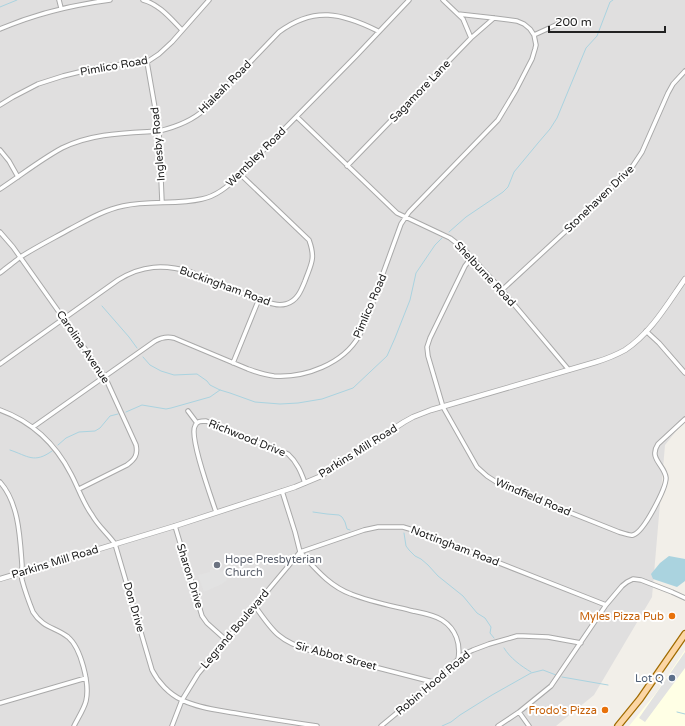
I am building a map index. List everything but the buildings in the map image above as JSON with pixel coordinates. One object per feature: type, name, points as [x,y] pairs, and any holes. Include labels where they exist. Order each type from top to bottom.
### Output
[{"type":"main road","points":[[618,726],[640,699],[685,634]]},
{"type":"street","points":[[59,0],[61,8]]},
{"type":"street","points":[[0,29],[61,8],[110,0]]},
{"type":"street","points":[[143,0],[156,6],[182,30]]},
{"type":"street","name":"Pimlico Road","points":[[0,105],[33,87],[63,76],[104,66],[147,62],[153,59],[167,47],[209,0]]},
{"type":"street","name":"Wembley Road","points":[[0,273],[20,258],[85,220],[107,211],[136,204],[203,199],[221,191],[232,182],[297,117],[409,0]]},
{"type":"street","points":[[443,0],[465,22],[471,38]]},
{"type":"street","points":[[458,14],[517,21],[524,24],[534,35],[558,24]]},
{"type":"street","name":"Hialeah Road","points":[[0,189],[51,154],[62,148],[84,140],[114,134],[159,131],[185,123],[198,115],[279,32],[296,22],[314,16],[337,16],[352,19],[378,31]]},
{"type":"street","name":"Sagamore Lane","points":[[347,166],[471,38],[494,18]]},
{"type":"street","name":"Pimlico Road","points":[[33,427],[155,341],[166,337],[174,338],[259,373],[273,376],[298,375],[310,372],[323,367],[340,356],[359,336],[372,306],[401,224],[409,212],[498,120],[532,59],[536,45],[534,35]]},
{"type":"street","name":"Inglesby Road","points":[[147,62],[159,131],[162,202]]},
{"type":"street","name":"Stonehaven Drive","points":[[502,290],[632,168],[642,152],[668,93],[673,84],[685,71]]},
{"type":"street","name":"Shelburne Road","points":[[297,117],[397,213],[458,243],[502,290],[569,370]]},
{"type":"street","points":[[0,150],[9,161],[18,177]]},
{"type":"street","name":"Buckingham Road","points":[[0,364],[127,274],[148,268],[175,268],[191,272],[275,305],[287,304],[296,298],[302,289],[313,259],[313,253],[309,240],[240,174]]},
{"type":"street","name":"Carolina Avenue","points":[[0,232],[8,240],[105,377],[136,445],[136,455],[131,462],[79,489]]},
{"type":"street","name":"Windfield Road","points":[[472,257],[465,266],[428,343],[428,356],[443,407],[477,466],[487,476],[502,485],[618,532],[634,535],[647,521],[665,482],[666,475],[656,458],[656,447],[685,419]]},
{"type":"street","name":"Parkins Mill Road","points":[[0,579],[175,526],[305,483],[334,468],[413,417],[431,410],[596,362],[615,355],[625,350],[646,331],[685,279]]},
{"type":"street","points":[[233,362],[259,299]]},
{"type":"street","points":[[646,331],[659,343],[685,374]]},
{"type":"street","name":"Don Drive","points":[[0,410],[15,416],[33,427],[48,441],[60,455],[79,489],[91,515],[115,544],[152,670],[162,684],[182,700],[196,705],[287,724],[317,726]]},
{"type":"street","name":"Richwood Drive","points":[[188,411],[197,423]]},
{"type":"street","name":"Richwood Drive","points":[[216,512],[197,448],[194,432],[197,423],[202,421],[206,421],[288,454],[297,463],[305,483]]},
{"type":"street","points":[[1,485],[10,498],[18,523],[22,579],[33,612],[43,624],[67,636],[75,645],[81,659],[86,678],[86,699],[74,726]]},
{"type":"street","points":[[282,491],[300,552],[323,577],[331,584],[345,591],[441,619],[455,634],[459,648],[458,660]]},
{"type":"street","name":"Sharon Drive","points":[[175,526],[202,616],[207,623],[226,640]]},
{"type":"street","name":"Nottingham Road","points":[[300,552],[371,529],[403,527],[423,533],[606,605]]},
{"type":"street","name":"Legrand Boulevard","points":[[172,726],[182,700],[198,674],[300,552]]},
{"type":"street","points":[[498,726],[519,712],[551,686],[606,605],[627,582],[633,579],[646,581],[685,598]]},
{"type":"street","name":"Sir Abbot Street","points":[[255,606],[274,632],[293,645],[433,682]]},
{"type":"street","name":"Robin Hood Road","points":[[381,726],[444,674],[466,653],[473,650],[516,636],[548,636],[581,643]]},
{"type":"street","points":[[0,703],[86,678]]},
{"type":"street","points":[[519,712],[529,726]]},
{"type":"shaded area","points":[[0,0],[685,0],[685,420],[665,445],[652,597],[594,695],[556,726],[0,726]]},
{"type":"shaded area","points":[[212,569],[219,569],[220,572],[224,571],[227,580],[222,584],[204,592],[198,575],[210,572]]},
{"type":"shaded area","points":[[685,650],[685,726],[629,726],[656,693]]},
{"type":"shaded area","name":"Lot Q","points":[[685,652],[685,668],[645,722],[639,718]]},
{"type":"water","points":[[669,556],[685,559],[685,581],[677,587],[653,579],[651,574],[660,563]]},
{"type":"waterway","points":[[0,7],[17,0]]},
{"type":"waterway","points":[[449,232],[466,217],[508,187],[514,172],[550,129],[557,118],[586,48],[597,36],[610,2],[613,0]]},
{"type":"waterway","points":[[143,357],[150,365],[161,371],[174,375],[197,374],[210,385],[220,390],[255,402],[280,404],[298,403],[322,399],[353,388],[387,356],[410,300],[416,273],[435,245],[442,238]]},
{"type":"waterway","points":[[102,306],[137,348]]},
{"type":"waterway","points":[[126,412],[142,405],[166,409],[171,408],[210,397],[220,390]]},
{"type":"waterway","points":[[58,445],[66,438],[79,432],[95,431],[100,428],[110,416],[118,414]]},
{"type":"waterway","points":[[10,450],[31,458],[40,457],[52,451]]},
{"type":"waterway","points":[[313,512],[339,515],[345,522],[347,529],[350,530]]},
{"type":"waterway","points":[[404,533],[406,546],[409,550],[463,596],[477,613],[485,618],[491,627],[490,633],[494,638]]},
{"type":"waterway","points":[[504,648],[516,662],[531,672]]},
{"type":"waterway","points":[[442,726],[531,673],[543,670],[556,675]]},
{"type":"waterway","points":[[562,677],[608,685]]},
{"type":"waterway","points":[[677,712],[685,714]]},
{"type":"place","name":"Hope Presbyterian Church","points":[[217,565]]},
{"type":"place","name":"Myles Pizza Pub","points":[[672,616]]},
{"type":"place","name":"Lot Q","points":[[672,678]]},
{"type":"place","name":"Frodo's Pizza","points":[[605,710]]}]
